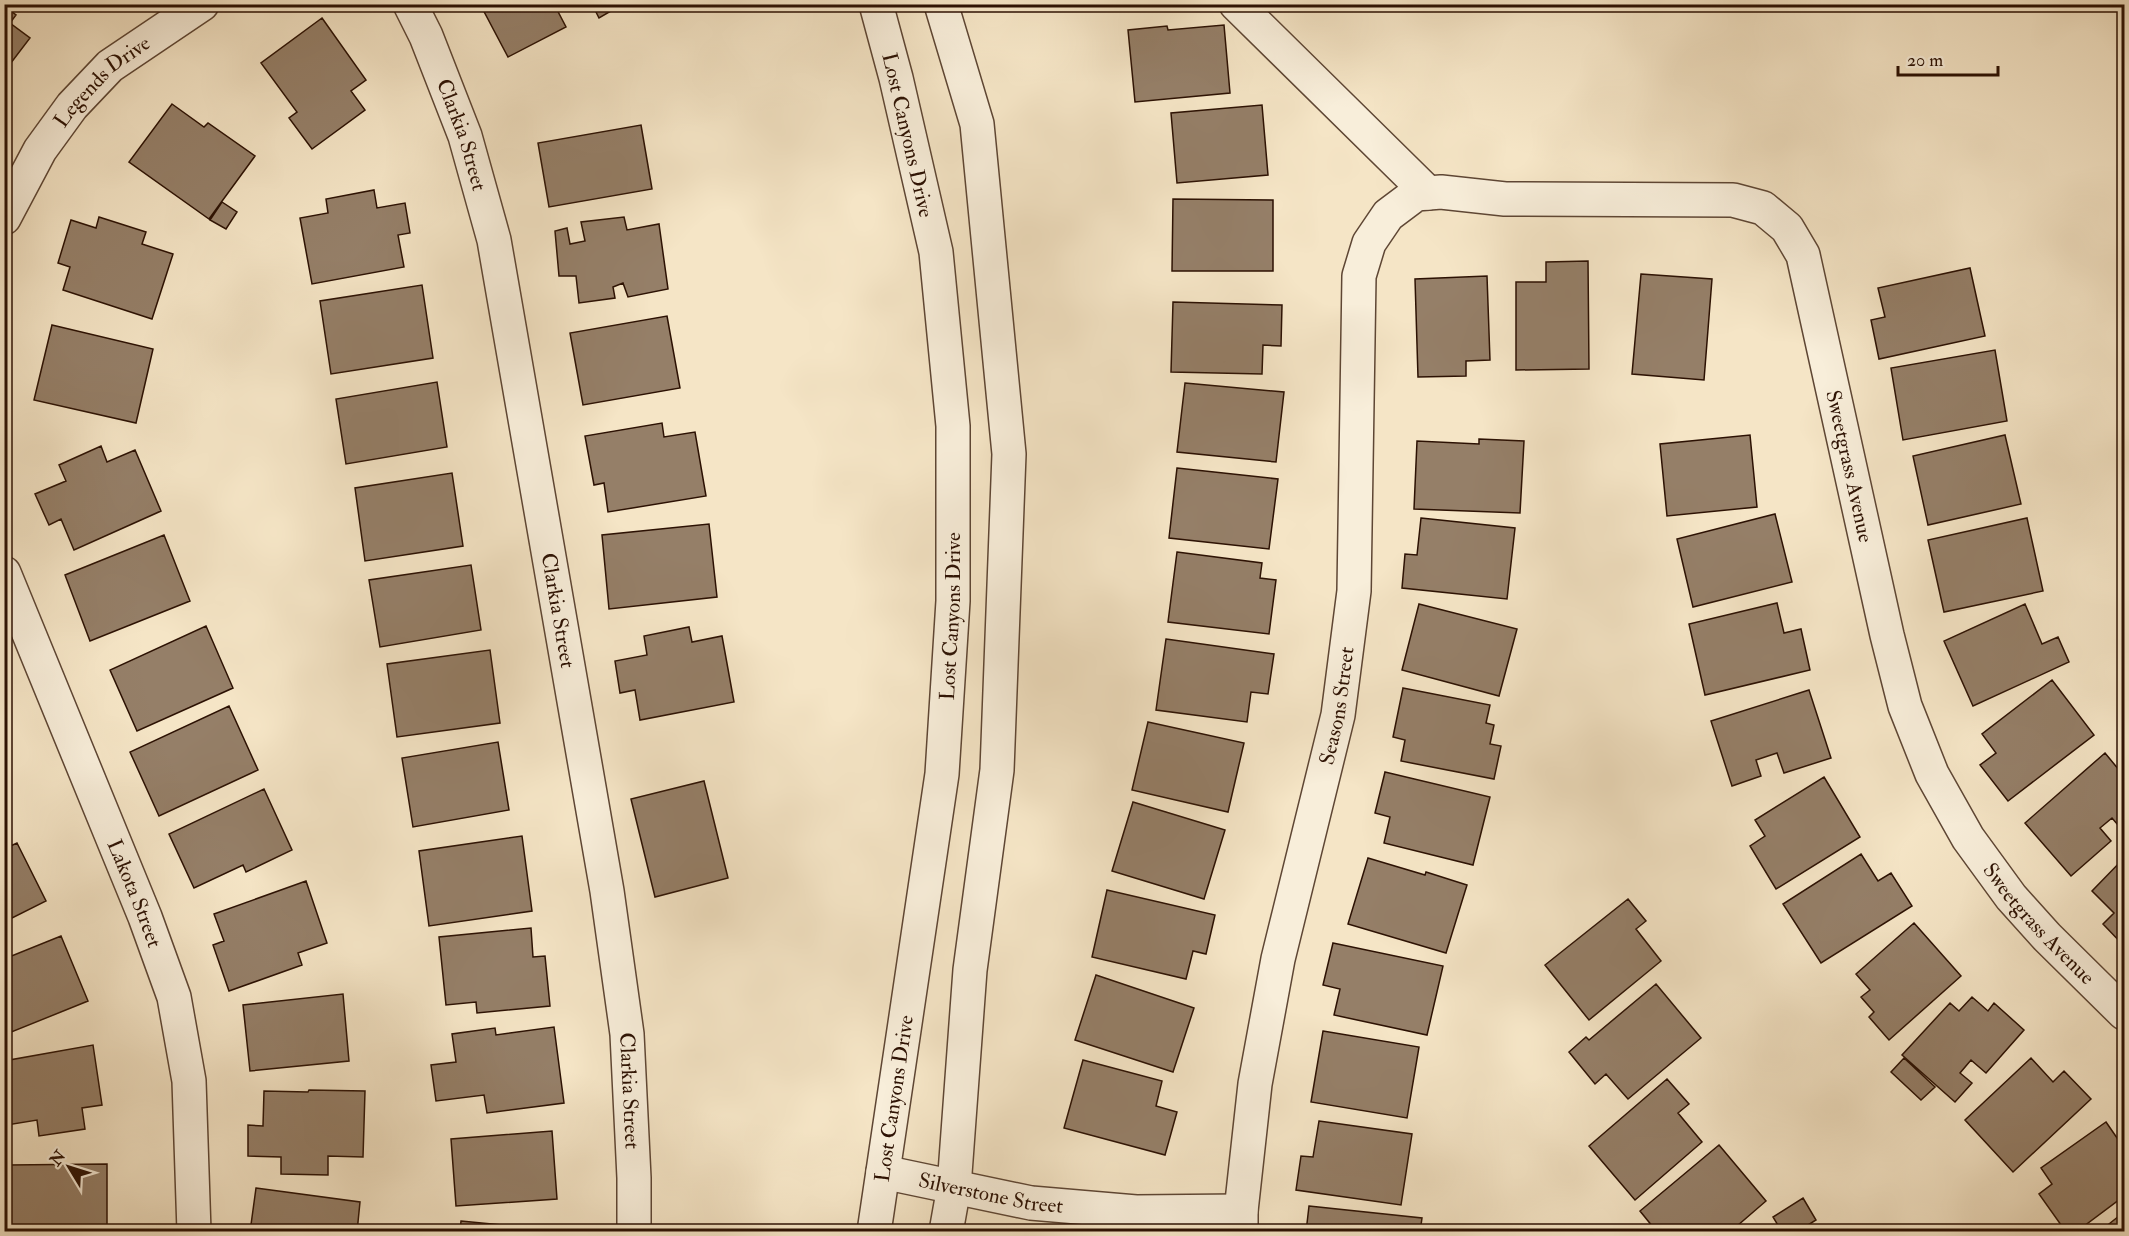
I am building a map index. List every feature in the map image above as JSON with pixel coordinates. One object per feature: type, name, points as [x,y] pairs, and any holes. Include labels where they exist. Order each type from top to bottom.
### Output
[{"type":"street","name":"Legends Drive","points":[[4,218],[40,150],[72,106],[110,66],[202,4]]},
{"type":"street","name":"Clarkia Street","points":[[410,4],[426,36],[465,136],[494,240],[607,891],[626,1023],[634,1178],[634,1232]]},
{"type":"street","name":"Lost Canyons Drive","points":[[874,1232],[942,774],[953,600],[953,426],[936,252],[896,78],[876,4]]},
{"type":"street","points":[[941,4],[977,124],[1009,454],[997,771],[970,970],[954,1187],[946,1232]]},
{"type":"street","points":[[1236,4],[1422,194]]},
{"type":"street","name":"Sweetgrass Avenue","points":[[1422,194],[1441,192],[1505,199],[1733,200],[1763,208],[1787,228],[1803,255],[1887,635],[1905,706],[1932,774],[1968,838],[2011,897],[2047,937],[2124,1013]]},
{"type":"street","name":"Seasons Street","points":[[1241,1221],[1255,1084],[1275,971],[1338,714],[1354,591],[1358,466],[1359,276],[1369,243],[1388,215],[1422,194]]},
{"type":"street","name":"Lakota Street","points":[[4,573],[146,917],[174,997],[189,1081],[194,1232]]},
{"type":"street","name":"Silverstone Street","points":[[883,1172],[1031,1203],[1241,1221]]},
{"type":"building","points":[[480,4],[554,4],[566,27],[508,57]]},
{"type":"building","points":[[592,4],[623,4],[599,18]]},
{"type":"building","points":[[4,6],[16,15],[10,23],[30,38],[4,72]]},
{"type":"building","points":[[322,18],[366,80],[351,91],[365,110],[312,149],[289,118],[297,112],[261,63]]},
{"type":"building","points":[[1224,25],[1230,93],[1135,102],[1128,30],[1167,26],[1168,30]]},
{"type":"building","points":[[172,104],[204,127],[208,123],[255,156],[209,219],[129,162]]},
{"type":"building","points":[[1262,105],[1268,175],[1177,183],[1171,113]]},
{"type":"building","points":[[641,125],[652,189],[549,207],[538,143]]},
{"type":"building","points":[[374,190],[377,208],[405,203],[410,233],[398,235],[404,267],[312,284],[300,218],[328,213],[326,199]]},
{"type":"building","points":[[1173,199],[1273,200],[1273,271],[1172,271]]},
{"type":"building","points":[[222,202],[237,212],[226,229],[210,220]]},
{"type":"building","points":[[99,217],[146,232],[142,244],[173,254],[152,319],[63,290],[70,267],[58,263],[71,220],[96,228]]},
{"type":"building","points":[[624,217],[627,230],[659,224],[668,289],[628,297],[623,283],[613,287],[615,298],[579,303],[576,276],[559,276],[555,231],[567,228],[570,244],[585,241],[581,222]]},
{"type":"building","points":[[1588,261],[1589,369],[1516,370],[1516,282],[1546,282],[1546,262]]},
{"type":"building","points":[[1970,268],[1985,336],[1879,359],[1871,320],[1885,317],[1878,288]]},
{"type":"building","points":[[1641,274],[1712,279],[1704,380],[1632,374]]},
{"type":"building","points":[[1487,276],[1490,360],[1466,361],[1466,376],[1418,377],[1415,279]]},
{"type":"building","points":[[422,285],[433,358],[331,374],[320,301]]},
{"type":"building","points":[[1173,302],[1282,305],[1281,346],[1263,345],[1262,374],[1171,372]]},
{"type":"building","points":[[667,316],[680,388],[583,405],[570,333]]},
{"type":"building","points":[[52,325],[153,349],[136,423],[34,400]]},
{"type":"building","points":[[1995,350],[2007,421],[1903,440],[1891,368]]},
{"type":"building","points":[[437,382],[447,447],[346,464],[336,399]]},
{"type":"building","points":[[1185,383],[1284,392],[1276,462],[1177,452]]},
{"type":"building","points":[[662,423],[664,437],[695,432],[706,496],[608,512],[604,483],[594,485],[585,436]]},
{"type":"building","points":[[1750,435],[1757,507],[1667,516],[1660,444]]},
{"type":"building","points":[[2005,435],[2021,504],[1928,525],[1913,456]]},
{"type":"building","points":[[1479,439],[1524,441],[1520,513],[1414,509],[1417,441],[1479,444]]},
{"type":"building","points":[[101,446],[107,462],[135,450],[161,511],[74,550],[61,519],[49,525],[35,494],[66,481],[59,465]]},
{"type":"building","points":[[1177,468],[1278,479],[1269,549],[1169,538]]},
{"type":"building","points":[[452,473],[463,546],[365,561],[355,488]]},
{"type":"building","points":[[1775,514],[1792,582],[1693,607],[1677,539]]},
{"type":"building","points":[[1421,518],[1515,528],[1507,599],[1402,588],[1405,554],[1417,555]]},
{"type":"building","points":[[2027,518],[2043,591],[1944,612],[1928,540]]},
{"type":"building","points":[[709,524],[717,597],[609,609],[602,535]]},
{"type":"building","points":[[164,535],[190,601],[90,641],[65,575]]},
{"type":"building","points":[[1177,552],[1262,563],[1260,578],[1276,580],[1269,634],[1168,622]]},
{"type":"building","points":[[471,565],[481,630],[380,647],[369,580]]},
{"type":"building","points":[[1777,603],[1784,633],[1801,629],[1810,670],[1705,695],[1689,624]]},
{"type":"building","points":[[1419,604],[1517,629],[1499,696],[1402,670]]},
{"type":"building","points":[[2025,604],[2042,644],[2058,637],[2069,662],[1973,706],[1944,641]]},
{"type":"building","points":[[206,626],[233,688],[137,731],[110,670]]},
{"type":"building","points":[[689,627],[692,642],[722,636],[734,702],[640,720],[635,690],[620,693],[615,661],[647,655],[644,636]]},
{"type":"building","points":[[1166,639],[1274,654],[1268,694],[1251,692],[1247,722],[1156,710]]},
{"type":"building","points":[[490,650],[500,723],[397,737],[387,664]]},
{"type":"building","points":[[2052,680],[2094,735],[2008,801],[1980,765],[1996,753],[1982,734]]},
{"type":"building","points":[[1403,688],[1490,705],[1486,723],[1494,725],[1490,744],[1501,746],[1494,779],[1401,761],[1405,740],[1393,737]]},
{"type":"building","points":[[1809,690],[1831,758],[1784,773],[1777,753],[1756,760],[1761,776],[1732,786],[1711,721]]},
{"type":"building","points":[[229,706],[258,770],[159,816],[130,752]]},
{"type":"building","points":[[1148,722],[1244,743],[1228,812],[1132,790]]},
{"type":"building","points":[[498,742],[509,810],[413,827],[402,758]]},
{"type":"building","points":[[2105,753],[2124,776],[2124,832],[2112,818],[2100,828],[2111,841],[2071,876],[2025,823]]},
{"type":"building","points":[[1385,772],[1490,797],[1473,865],[1384,843],[1390,817],[1375,813]]},
{"type":"building","points":[[1824,777],[1860,837],[1776,889],[1750,846],[1765,836],[1755,820]]},
{"type":"building","points":[[704,781],[728,878],[655,897],[631,799]]},
{"type":"building","points":[[264,789],[292,850],[246,872],[243,865],[194,888],[169,834]]},
{"type":"building","points":[[1133,802],[1225,830],[1204,899],[1112,871]]},
{"type":"building","points":[[522,836],[532,911],[429,926],[419,851]]},
{"type":"building","points":[[17,843],[46,901],[4,922],[4,849]]},
{"type":"building","points":[[1861,854],[1878,881],[1891,873],[1912,906],[1821,963],[1783,904]]},
{"type":"building","points":[[1368,858],[1467,885],[1446,953],[1348,924]]},
{"type":"building","points":[[2124,858],[2124,946],[2103,924],[2114,913],[2092,891]]},
{"type":"building","points":[[306,881],[327,943],[298,953],[302,965],[229,991],[213,945],[224,941],[214,914]]},
{"type":"building","points":[[1107,890],[1215,915],[1206,954],[1193,951],[1186,979],[1092,957]]},
{"type":"building","points":[[1628,899],[1646,921],[1636,929],[1661,961],[1589,1020],[1545,965]]},
{"type":"building","points":[[1914,923],[1961,976],[1889,1040],[1869,1017],[1874,1012],[1861,997],[1870,990],[1856,974]]},
{"type":"building","points":[[531,928],[533,957],[545,956],[550,1006],[477,1013],[476,1002],[446,1005],[439,937]]},
{"type":"building","points":[[61,936],[88,1001],[4,1035],[4,959]]},
{"type":"building","points":[[1333,943],[1443,966],[1427,1035],[1334,1015],[1340,989],[1323,985]]},
{"type":"building","points":[[1096,975],[1194,1008],[1173,1072],[1075,1040]]},
{"type":"building","points":[[1656,984],[1701,1038],[1628,1099],[1606,1074],[1595,1084],[1569,1052],[1586,1037],[1589,1040]]},
{"type":"building","points":[[343,994],[349,1061],[250,1071],[243,1005]]},
{"type":"building","points":[[1972,997],[1988,1011],[1994,1003],[2024,1030],[1986,1073],[1971,1060],[1960,1073],[1972,1083],[1955,1102],[1902,1055],[1950,1003],[1959,1011]]},
{"type":"building","points":[[554,1027],[564,1103],[487,1113],[484,1095],[436,1101],[431,1065],[456,1062],[452,1034],[495,1028],[496,1035]]},
{"type":"building","points":[[1323,1031],[1419,1047],[1407,1118],[1311,1102]]},
{"type":"building","points":[[93,1045],[102,1105],[82,1108],[85,1129],[39,1136],[37,1120],[7,1125],[4,1111],[4,1061]]},
{"type":"building","points":[[1904,1058],[1935,1087],[1921,1100],[1891,1072]]},
{"type":"building","points":[[2031,1058],[2053,1082],[2064,1071],[2091,1099],[2013,1172],[1965,1120]]},
{"type":"building","points":[[1083,1060],[1162,1081],[1156,1106],[1177,1112],[1165,1155],[1064,1128]]},
{"type":"building","points":[[1667,1079],[1689,1104],[1678,1113],[1702,1142],[1635,1200],[1589,1146]]},
{"type":"building","points":[[309,1090],[365,1091],[363,1157],[328,1156],[328,1175],[281,1174],[281,1157],[248,1156],[248,1125],[263,1126],[264,1091],[308,1092]]},
{"type":"building","points":[[1319,1121],[1412,1134],[1401,1205],[1296,1190],[1301,1156],[1313,1157]]},
{"type":"building","points":[[2106,1122],[2124,1148],[2124,1196],[2076,1232],[2066,1232],[2039,1194],[2052,1184],[2041,1168]]},
{"type":"building","points":[[552,1131],[557,1199],[456,1206],[451,1139]]},
{"type":"building","points":[[1719,1145],[1766,1201],[1730,1232],[1657,1232],[1640,1211]]},
{"type":"building","points":[[107,1164],[107,1232],[8,1231],[8,1165]]},
{"type":"building","points":[[256,1188],[360,1202],[357,1232],[250,1232]]},
{"type":"building","points":[[1803,1198],[1816,1220],[1797,1232],[1782,1232],[1773,1217]]},
{"type":"building","points":[[1309,1206],[1422,1218],[1420,1232],[1306,1232]]},
{"type":"building","points":[[2124,1212],[2124,1232],[2099,1232]]},
{"type":"building","points":[[461,1221],[563,1231],[563,1232],[460,1232]]}]
